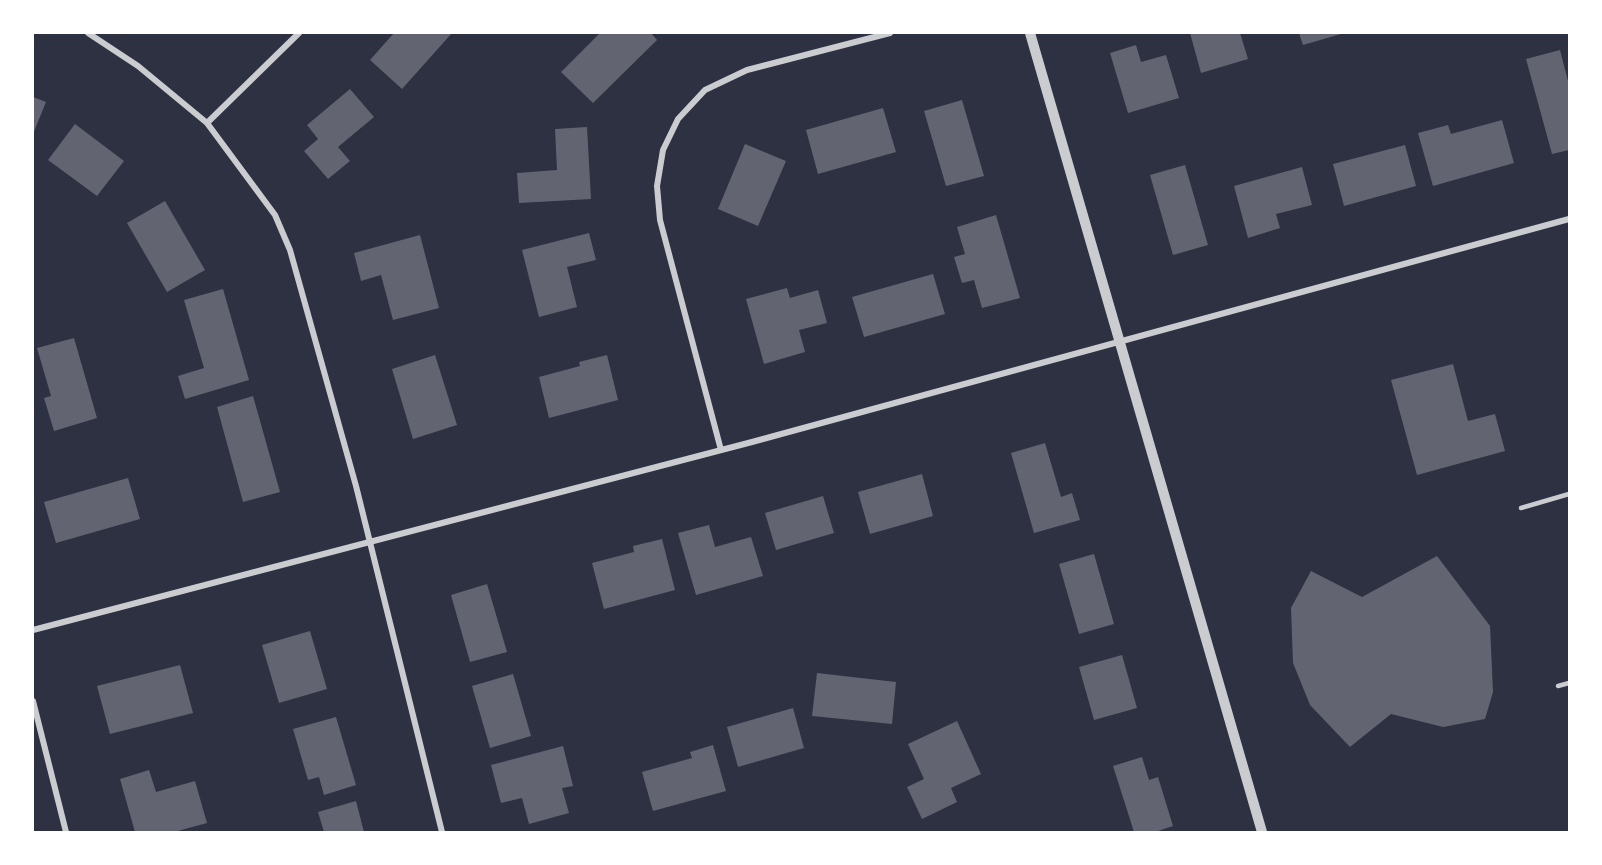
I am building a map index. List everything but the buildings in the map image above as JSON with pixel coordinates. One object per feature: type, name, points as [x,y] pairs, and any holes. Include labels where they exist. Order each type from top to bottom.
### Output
[{"type":"street","points":[[88,33],[138,66],[207,123],[275,216],[290,250],[356,486],[442,832]]},
{"type":"street","points":[[207,123],[299,33]]},
{"type":"street","points":[[721,450],[660,220],[657,186],[663,150],[678,119],[705,90],[747,70],[890,33]]},
{"type":"street","points":[[1030,33],[1262,832]]},
{"type":"street","points":[[33,630],[721,450],[1569,219]]},
{"type":"street","points":[[33,701],[66,832]]},
{"type":"lane","points":[[1521,508],[1569,494]]},
{"type":"lane","points":[[1558,686],[1569,683]]}]
